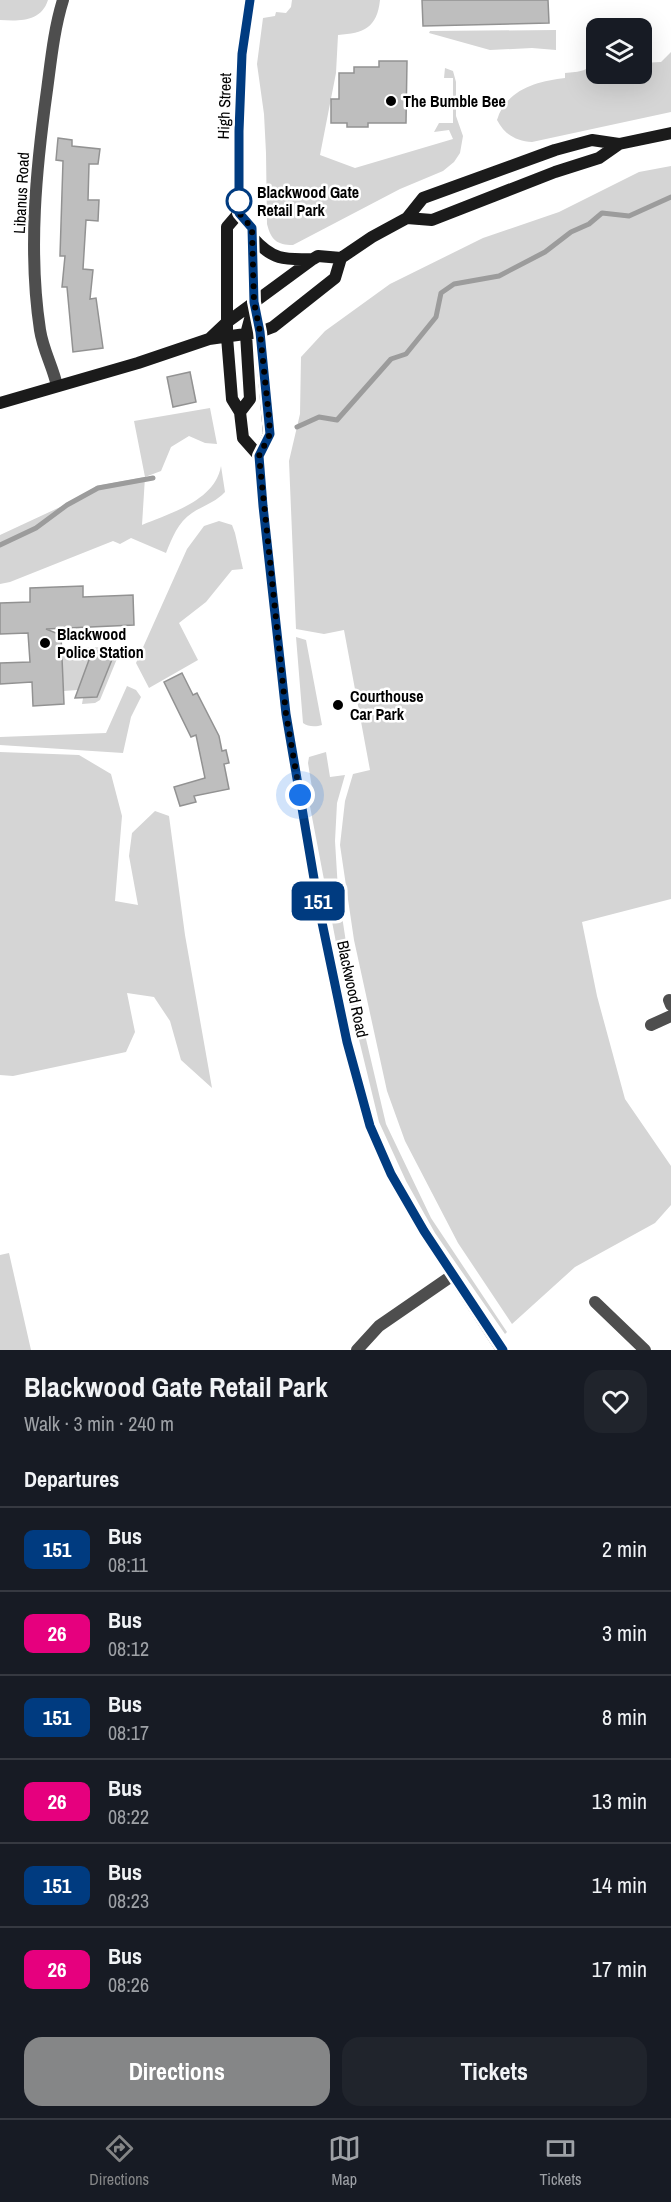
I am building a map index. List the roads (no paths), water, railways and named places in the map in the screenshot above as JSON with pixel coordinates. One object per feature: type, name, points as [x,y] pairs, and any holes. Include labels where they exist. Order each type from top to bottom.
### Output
[{"type":"main road","name":"High Street","points":[[227,337],[227,227],[239,213],[242,54],[250,0]]},
{"type":"main road","points":[[209,339],[226,323],[318,256],[341,258],[372,237],[407,218],[423,198],[555,150],[591,140],[619,144],[671,133]]},
{"type":"main road","points":[[407,218],[432,220],[535,179],[599,158],[619,144]]},
{"type":"main road","name":"High Street","points":[[239,213],[252,228],[254,302],[257,315]]},
{"type":"main road","points":[[252,237],[262,249],[279,258],[314,259]]},
{"type":"main road","points":[[0,403],[138,363],[209,339],[260,332],[273,327],[335,278],[341,258]]},
{"type":"main road","points":[[240,412],[250,399],[246,334],[254,302]]},
{"type":"main road","name":"Blackwood Road","points":[[257,315],[270,434],[259,456],[286,714],[319,908],[347,1042],[370,1126],[391,1174],[424,1231],[502,1350]]},
{"type":"main road","name":"Blackwood Road","points":[[227,337],[232,399],[240,412],[243,438],[259,456]]},
{"type":"street","name":"Libanus Road","points":[[57,386],[44,351],[40,330],[35,276],[35,236],[38,160],[52,52],[63,0]]},
{"type":"street","points":[[651,1025],[671,1016]]},
{"type":"street","points":[[357,1350],[379,1326],[453,1275]]},
{"type":"street","points":[[595,1302],[645,1350]]},
{"type":"waterway","points":[[297,427],[319,417],[337,420],[391,359],[406,354],[436,317],[441,293],[454,284],[499,276],[545,252],[571,232],[589,224],[602,213],[629,216],[671,197]]},
{"type":"waterway","points":[[0,545],[36,528],[67,505],[98,488],[153,478]]},
{"type":"place","name":"The Bumble Bee","points":[[391,101]]},
{"type":"place","name":"Blackwood Gate Retail Park","points":[[239,201]]},
{"type":"place","name":"Blackwood Police Station","points":[[45,643]]},
{"type":"place","name":"Courthouse Car Park","points":[[338,705]]}]
